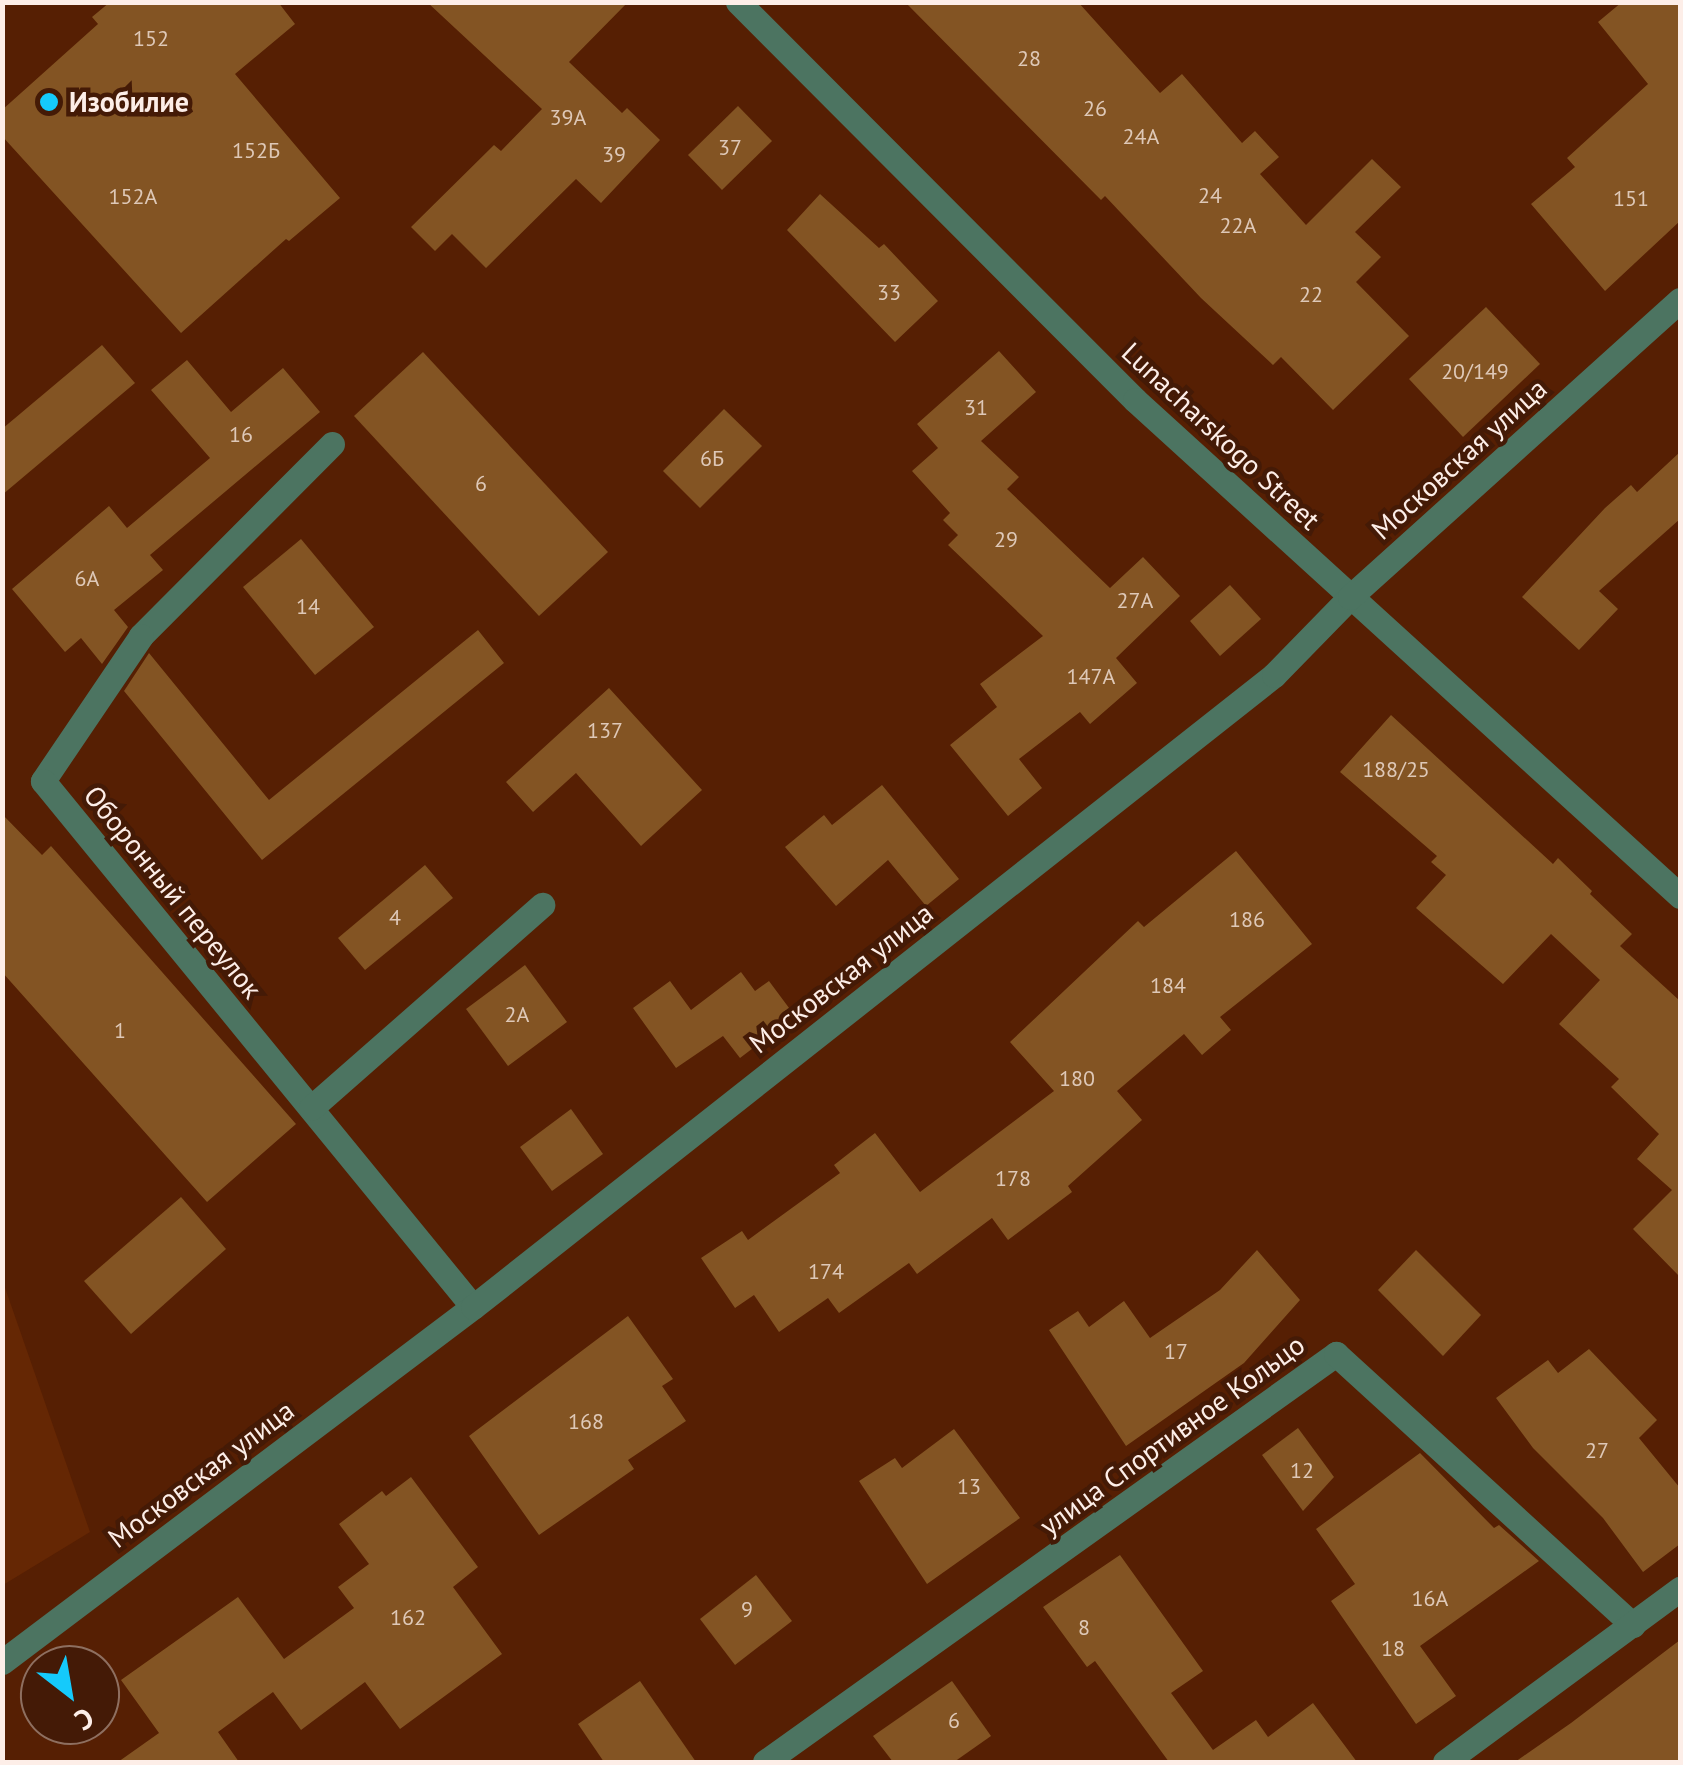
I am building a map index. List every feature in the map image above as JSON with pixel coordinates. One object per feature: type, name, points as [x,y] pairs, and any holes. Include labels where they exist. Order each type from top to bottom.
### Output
[{"type":"street","name":"Lunacharskogo Street","points":[[738,2],[1135,400],[1680,896]]},
{"type":"street","name":"Московская улица","points":[[2,1662],[473,1307],[1274,675],[1350,597],[1680,300]]},
{"type":"street","name":"Оборонный переулок","points":[[332,444],[140,636],[43,781],[473,1307]]},
{"type":"street","points":[[310,1108],[542,905]]},
{"type":"street","name":"улица Спортивное Кольцо","points":[[765,1762],[1336,1354],[1633,1625]]},
{"type":"street","points":[[1445,1762],[1680,1589]]},
{"type":"shaded area","points":[[3,1282],[90,1532],[2,1585]]},
{"type":"building","points":[[110,2],[278,2],[295,24],[235,74],[340,198],[289,241],[286,239],[181,333],[2,136],[2,110],[98,24],[92,17]]},
{"type":"building","points":[[427,2],[628,2],[569,62],[622,113],[627,108],[660,140],[601,203],[576,179],[486,268],[452,234],[435,251],[411,227],[494,145],[501,151],[542,109]]},
{"type":"building","points":[[905,2],[1078,2],[1160,93],[1182,74],[1242,143],[1255,131],[1279,157],[1260,174],[1306,225],[1372,159],[1401,187],[1355,232],[1381,257],[1356,282],[1409,336],[1333,410],[1281,357],[1273,365],[1201,298],[1105,196],[1101,200]]},
{"type":"building","points":[[1622,2],[1680,2],[1680,221],[1605,291],[1531,204],[1575,167],[1567,158],[1648,84],[1598,22]]},
{"type":"building","points":[[738,106],[772,141],[722,190],[688,155]]},
{"type":"building","points":[[820,194],[879,248],[884,244],[938,301],[895,342],[787,230]]},
{"type":"building","points":[[1486,307],[1540,364],[1463,437],[1409,379]]},
{"type":"building","points":[[102,345],[135,383],[2,495],[2,429]]},
{"type":"building","points":[[999,351],[1036,392],[981,441],[1019,477],[1007,489],[1110,588],[1143,557],[1180,596],[1116,658],[1137,683],[1090,724],[1080,712],[1019,759],[1042,788],[1008,816],[950,745],[997,707],[980,684],[1043,636],[948,545],[958,535],[943,520],[950,513],[912,471],[938,448],[917,424]]},
{"type":"building","points":[[423,352],[608,552],[539,616],[354,416]]},
{"type":"building","points":[[187,360],[231,412],[283,368],[320,412],[150,555],[163,570],[114,610],[128,627],[102,664],[81,638],[65,652],[12,589],[109,506],[127,528],[210,458],[151,390]]},
{"type":"building","points":[[724,409],[762,446],[700,508],[663,471]]},
{"type":"building","points":[[1680,452],[1680,519],[1599,591],[1618,609],[1579,650],[1522,597],[1605,508],[1631,485],[1637,492]]},
{"type":"building","points":[[301,539],[374,627],[315,675],[243,587]]},
{"type":"building","points":[[1230,585],[1261,619],[1220,656],[1190,621]]},
{"type":"building","points":[[478,630],[504,663],[262,860],[124,691],[149,653],[269,800]]},
{"type":"building","points":[[609,688],[702,790],[641,846],[576,773],[533,812],[506,782]]},
{"type":"building","points":[[1391,715],[1553,864],[1558,858],[1592,891],[1590,894],[1632,934],[1620,946],[1680,1001],[1680,1277],[1633,1229],[1672,1190],[1637,1159],[1659,1134],[1611,1087],[1619,1079],[1559,1024],[1600,980],[1551,934],[1503,984],[1416,908],[1446,875],[1431,862],[1437,856],[1340,772]]},
{"type":"building","points":[[882,785],[959,879],[926,906],[888,860],[836,906],[785,847],[824,815],[832,825]]},
{"type":"building","points":[[2,814],[42,855],[51,846],[296,1124],[207,1202],[2,972]]},
{"type":"building","points":[[1236,851],[1312,944],[1220,1017],[1231,1030],[1202,1055],[1184,1034],[1117,1091],[1142,1120],[1068,1186],[1072,1192],[1008,1240],[992,1218],[917,1274],[909,1263],[839,1313],[828,1298],[779,1332],[754,1295],[735,1308],[701,1258],[742,1231],[748,1240],[840,1173],[834,1165],[875,1133],[920,1192],[1054,1091],[1010,1042],[1138,921],[1144,927]]},
{"type":"building","points":[[425,865],[453,898],[365,970],[338,938]]},
{"type":"building","points":[[525,965],[567,1022],[508,1066],[466,1009]]},
{"type":"building","points":[[741,972],[755,991],[769,981],[795,1016],[740,1058],[723,1036],[676,1068],[633,1008],[670,981],[691,1010]]},
{"type":"building","points":[[571,1109],[603,1154],[552,1191],[520,1147]]},
{"type":"building","points":[[181,1197],[226,1249],[131,1334],[84,1281]]},
{"type":"building","points":[[1257,1250],[1300,1300],[1244,1363],[1126,1446],[1049,1330],[1078,1311],[1089,1327],[1124,1301],[1150,1338],[1220,1290]]},
{"type":"building","points":[[1416,1250],[1481,1315],[1443,1356],[1378,1290]]},
{"type":"building","points":[[628,1316],[673,1379],[662,1386],[686,1421],[628,1460],[634,1469],[539,1535],[469,1436]]},
{"type":"building","points":[[1589,1349],[1657,1420],[1639,1438],[1680,1488],[1680,1544],[1643,1572],[1603,1518],[1533,1448],[1496,1398],[1548,1360],[1558,1373]]},
{"type":"building","points":[[1298,1428],[1334,1477],[1303,1511],[1262,1455]]},
{"type":"building","points":[[954,1429],[1020,1518],[927,1584],[859,1481],[895,1458],[902,1468]]},
{"type":"building","points":[[1420,1453],[1494,1528],[1499,1525],[1539,1561],[1420,1646],[1456,1696],[1416,1724],[1331,1601],[1355,1584],[1316,1529]]},
{"type":"building","points":[[411,1477],[478,1567],[453,1587],[502,1654],[400,1729],[365,1682],[301,1730],[273,1692],[218,1732],[239,1762],[118,1762],[159,1733],[121,1680],[238,1597],[284,1659],[354,1608],[338,1587],[369,1564],[339,1524],[382,1491],[386,1496]]},
{"type":"building","points":[[1120,1555],[1203,1671],[1171,1693],[1213,1750],[1256,1720],[1268,1737],[1313,1703],[1357,1762],[1169,1762],[1095,1661],[1087,1667],[1043,1607]]},
{"type":"building","points":[[756,1575],[792,1621],[735,1665],[700,1619]]},
{"type":"building","points":[[1680,1640],[1680,1762],[1515,1762],[1571,1723]]},
{"type":"building","points":[[640,1681],[696,1762],[604,1762],[578,1724]]},
{"type":"building","points":[[952,1681],[991,1736],[954,1762],[893,1762],[873,1736]]},
{"type":"place","name":"Изобилие","points":[[49,102]]}]
